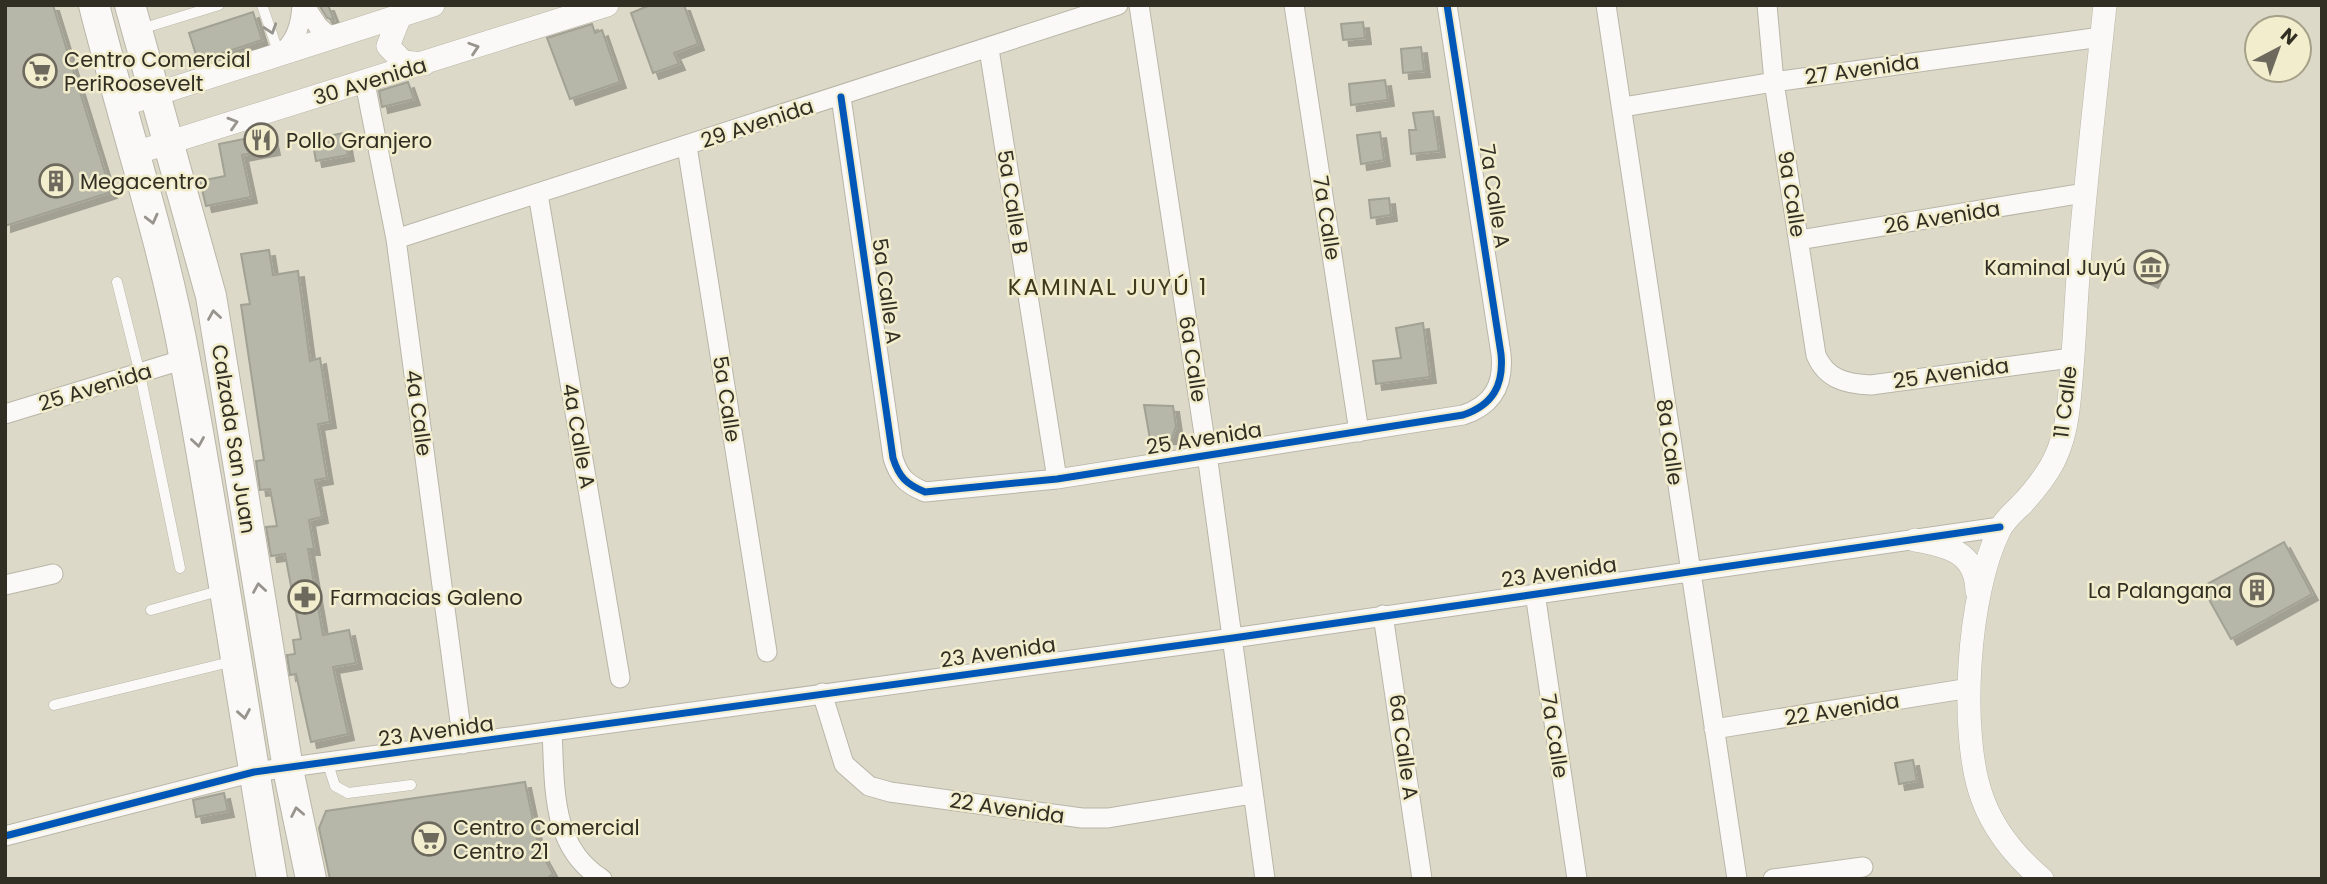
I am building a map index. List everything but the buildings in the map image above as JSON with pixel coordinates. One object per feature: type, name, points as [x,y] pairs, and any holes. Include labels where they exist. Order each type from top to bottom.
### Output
[{"type":"main road","name":"Calzada San Juan","points":[[94,5],[132,154],[149,208],[185,359],[272,879]]},
{"type":"main road","name":"Calzada San Juan","points":[[134,18],[211,296],[288,769],[311,879]]},
{"type":"street","points":[[279,54],[289,48],[295,36],[303,5]]},
{"type":"street","points":[[303,5],[328,35],[339,35]]},
{"type":"street","points":[[119,106],[433,5]]},
{"type":"street","points":[[537,27],[574,5]]},
{"type":"street","name":"30 Avenida","points":[[132,154],[607,5]]},
{"type":"street","name":"29 Avenida","points":[[396,239],[841,97],[1118,5]]},
{"type":"street","name":"6a Calle","points":[[1139,5],[1207,454],[1265,879]]},
{"type":"street","name":"7a Calle","points":[[1294,5],[1359,432]]},
{"type":"street","name":"7a Calle A","points":[[1447,5],[1502,354],[1502,376],[1496,392]]},
{"type":"street","name":"8a Calle","points":[[1606,5],[1737,879]]},
{"type":"street","name":"9a Calle","points":[[1767,5],[1774,82],[1816,355],[1832,376]]},
{"type":"street","name":"11 Calle","points":[[2042,879],[2007,845],[1983,800],[1973,763],[1970,688],[1973,614],[1977,592],[2000,527],[2049,474],[2068,411],[2084,193],[2105,5]]},
{"type":"street","points":[[400,16],[388,46],[403,62],[425,64]]},
{"type":"street","name":"27 Avenida","points":[[1623,107],[1774,82],[2101,37]]},
{"type":"street","name":"5a Calle B","points":[[989,49],[1057,479]]},
{"type":"street","name":"4a Calle","points":[[365,83],[396,239],[463,744]]},
{"type":"street","name":"5a Calle A","points":[[841,97],[893,458],[898,474],[910,486]]},
{"type":"street","name":"5a Calle","points":[[687,146],[768,652]]},
{"type":"street","name":"26 Avenida","points":[[1799,240],[2084,193]]},
{"type":"street","name":"4a Calle A","points":[[538,194],[620,678]]},
{"type":"street","name":"25 Avenida","points":[[1832,376],[1849,384],[1871,385],[2071,358]]},
{"type":"street","name":"25 Avenida","points":[[5,414],[185,359]]},
{"type":"street","name":"25 Avenida","points":[[910,486],[925,492],[942,492],[1057,479],[1359,432],[1463,415],[1481,407],[1496,392]]},
{"type":"street","name":"23 Avenida","points":[[5,836],[254,772],[328,764],[822,693],[1233,638],[2000,527]]},
{"type":"street","points":[[1915,540],[1941,543],[1960,552],[1973,569],[1977,592]]},
{"type":"street","points":[[5,585],[53,574]]},
{"type":"street","name":"7a Calle","points":[[1535,593],[1577,879]]},
{"type":"street","name":"6a Calle A","points":[[1383,615],[1422,879]]},
{"type":"street","name":"22 Avenida","points":[[1714,729],[1970,688]]},
{"type":"street","name":"22 Avenida","points":[[822,693],[844,764],[875,789],[1082,818],[1108,818],[1252,794]]},
{"type":"street","points":[[552,731],[557,812],[569,845],[590,875]]},
{"type":"street","points":[[1773,879],[1863,867]]},
{"type":"lane","points":[[134,18],[219,5]]},
{"type":"lane","points":[[262,5],[279,54]]},
{"type":"lane","points":[[117,282],[141,374],[180,568]]},
{"type":"lane","points":[[151,610],[223,590]]},
{"type":"lane","points":[[54,705],[235,660]]},
{"type":"lane","points":[[328,764],[335,786],[348,793],[411,785]]},
{"type":"cycle path","points":[[841,97],[893,458],[898,470],[908,483],[925,492],[1057,479],[1463,415],[1482,406],[1489,399],[1501,375],[1501,354],[1447,5]]},
{"type":"cycle path","points":[[5,836],[254,772],[1233,638],[2000,527]]},
{"type":"place","name":"Centro Comercial PeriRoosevelt","points":[[40,71]]},
{"type":"place","name":"Pollo Granjero","points":[[261,140]]},
{"type":"place","name":"Megacentro","points":[[56,181]]},
{"type":"place","name":"Kaminal Juyú","points":[[2151,267]]},
{"type":"place","name":"La Palangana","points":[[2257,590]]},
{"type":"place","name":"Farmacias Galeno","points":[[305,597]]},
{"type":"place","name":"Centro Comercial Centro 21","points":[[429,839]]},
{"type":"district","name":"KAMINAL JUYÚ 1","points":[[1108,287]]}]
